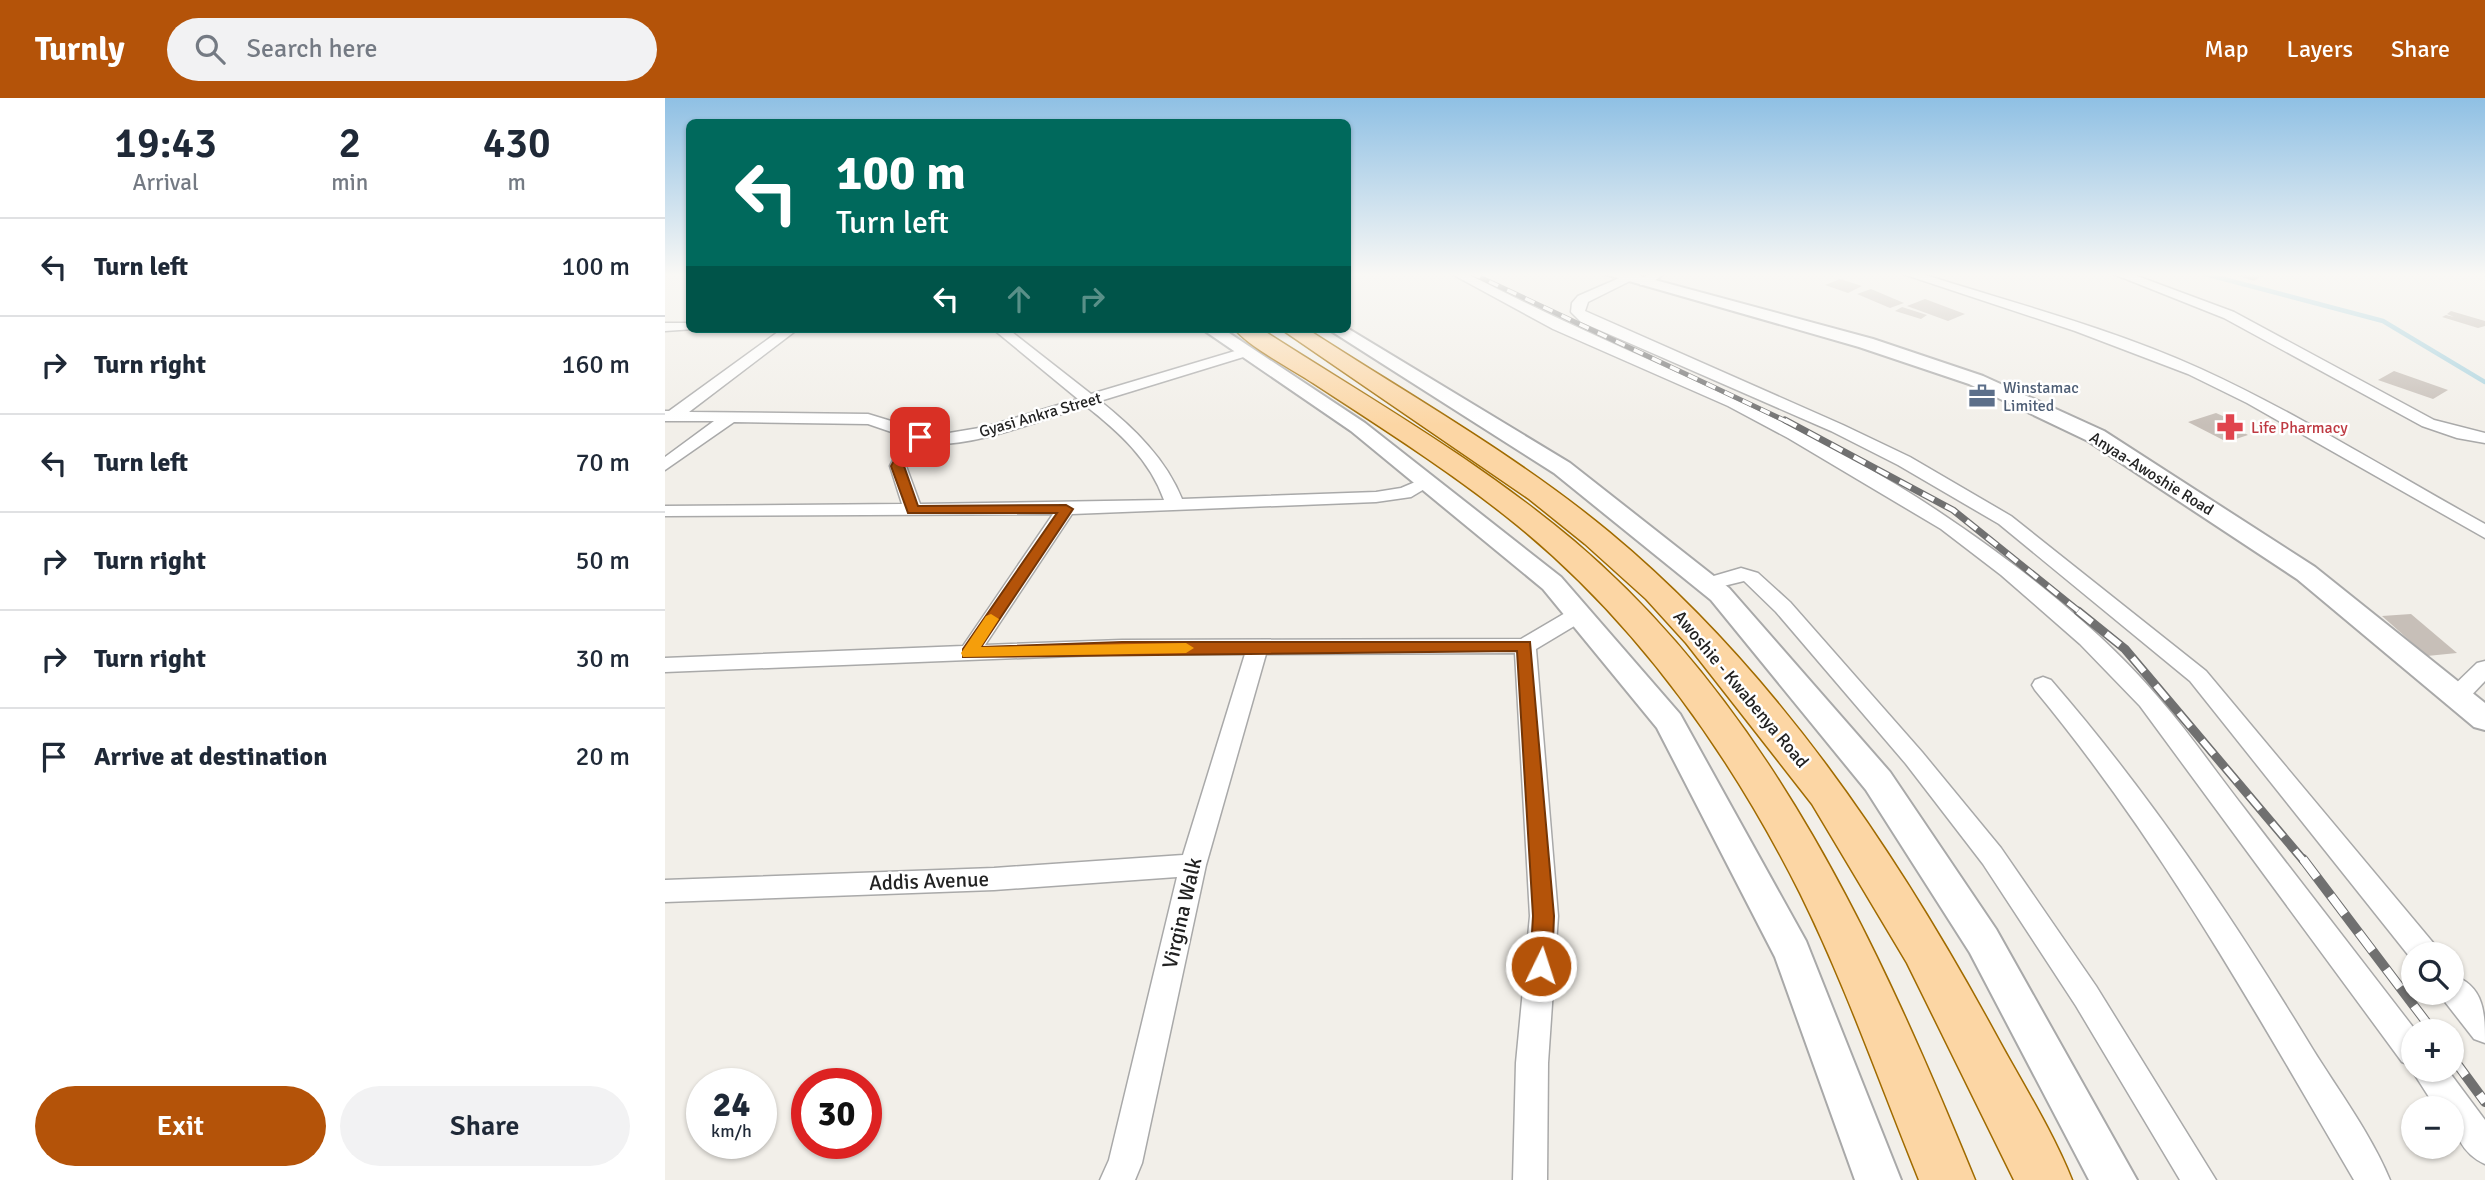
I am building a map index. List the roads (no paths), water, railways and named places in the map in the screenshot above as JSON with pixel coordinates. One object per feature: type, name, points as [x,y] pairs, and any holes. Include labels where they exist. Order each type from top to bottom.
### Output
[{"type":"main road","name":"Awoshie - Kwabenya Road","points":[[1283,337],[1564,550],[1623,606],[1660,647],[1712,715],[1775,807],[1846,942],[1947,1180]]},
{"type":"main road","name":"Awoshie - Kwabenya Road","points":[[1283,337],[1539,493],[1596,537],[1658,592],[1698,635],[1828,793],[1924,948],[2044,1180]]},
{"type":"street","points":[[1553,323],[1733,404],[1794,435],[1902,496],[1947,525],[2008,571],[2087,639],[2148,700],[2401,1035]]},
{"type":"street","points":[[1598,323],[1837,428],[1959,491],[2005,520],[2198,676],[2415,942]]},
{"type":"street","name":"Anyaa-Awoshie Road","points":[[1796,323],[1878,347],[1997,388],[2096,436],[2306,573],[2485,719]]},
{"type":"street","points":[[2067,323],[2193,371],[2252,400],[2485,532]]},
{"type":"street","points":[[2243,323],[2428,423],[2463,435],[2485,438]]},
{"type":"street","points":[[665,327],[686,327]]},
{"type":"street","points":[[669,416],[785,333]]},
{"type":"street","points":[[1004,333],[1024,352],[1090,400],[1162,471],[1172,487],[1175,505]]},
{"type":"street","points":[[1247,333],[1283,337],[1562,468],[1720,594],[1878,781],[1983,941],[2114,1180]]},
{"type":"street","points":[[1283,337],[1358,427],[1552,583],[1669,722],[1793,953],[1878,1180]]},
{"type":"street","name":"Gyasi Ankra Street","points":[[669,416],[868,419],[898,425],[920,437],[952,438],[988,431],[1090,400],[1283,337]]},
{"type":"street","points":[[665,466],[730,417]]},
{"type":"street","points":[[913,510],[898,466],[905,451],[920,437]]},
{"type":"street","points":[[665,511],[1066,509],[1175,505],[1376,497],[1405,493],[1427,482]]},
{"type":"street","points":[[969,653],[1066,509]]},
{"type":"street","points":[[1707,584],[1741,574],[1751,577],[1783,607],[1914,758],[1999,866],[2086,996],[2199,1180]]},
{"type":"street","points":[[665,665],[1122,648],[1525,646],[1579,614]]},
{"type":"street","points":[[1525,646],[1544,916],[1532,1063],[1531,1180]]},
{"type":"street","name":"Virgina Walk","points":[[1117,1180],[1125,1163],[1192,865],[1257,649]]},
{"type":"street","points":[[2456,696],[2485,668]]},
{"type":"street","points":[[2043,685],[2089,736],[2135,798],[2227,939],[2374,1180]]},
{"type":"street","name":"Addis Avenue","points":[[665,891],[994,879],[1192,865]]},
{"type":"street","points":[[2464,1003],[2485,1029]]},
{"type":"street","points":[[2437,1082],[2485,1147]]},
{"type":"waterway","points":[[2387,323],[2485,382]]},
{"type":"railway","points":[[1578,323],[1788,422]]},
{"type":"railway","points":[[1785,420],[1953,510],[2081,613]]},
{"type":"railway","points":[[2078,611],[2125,649],[2304,861]]},
{"type":"railway","points":[[2303,859],[2424,1019]]},
{"type":"railway","points":[[2464,1073],[2485,1102]]},
{"type":"place","name":"Winstamac Limited","points":[[1982,396]]},
{"type":"place","name":"Life Pharmacy","points":[[2230,427]]}]
